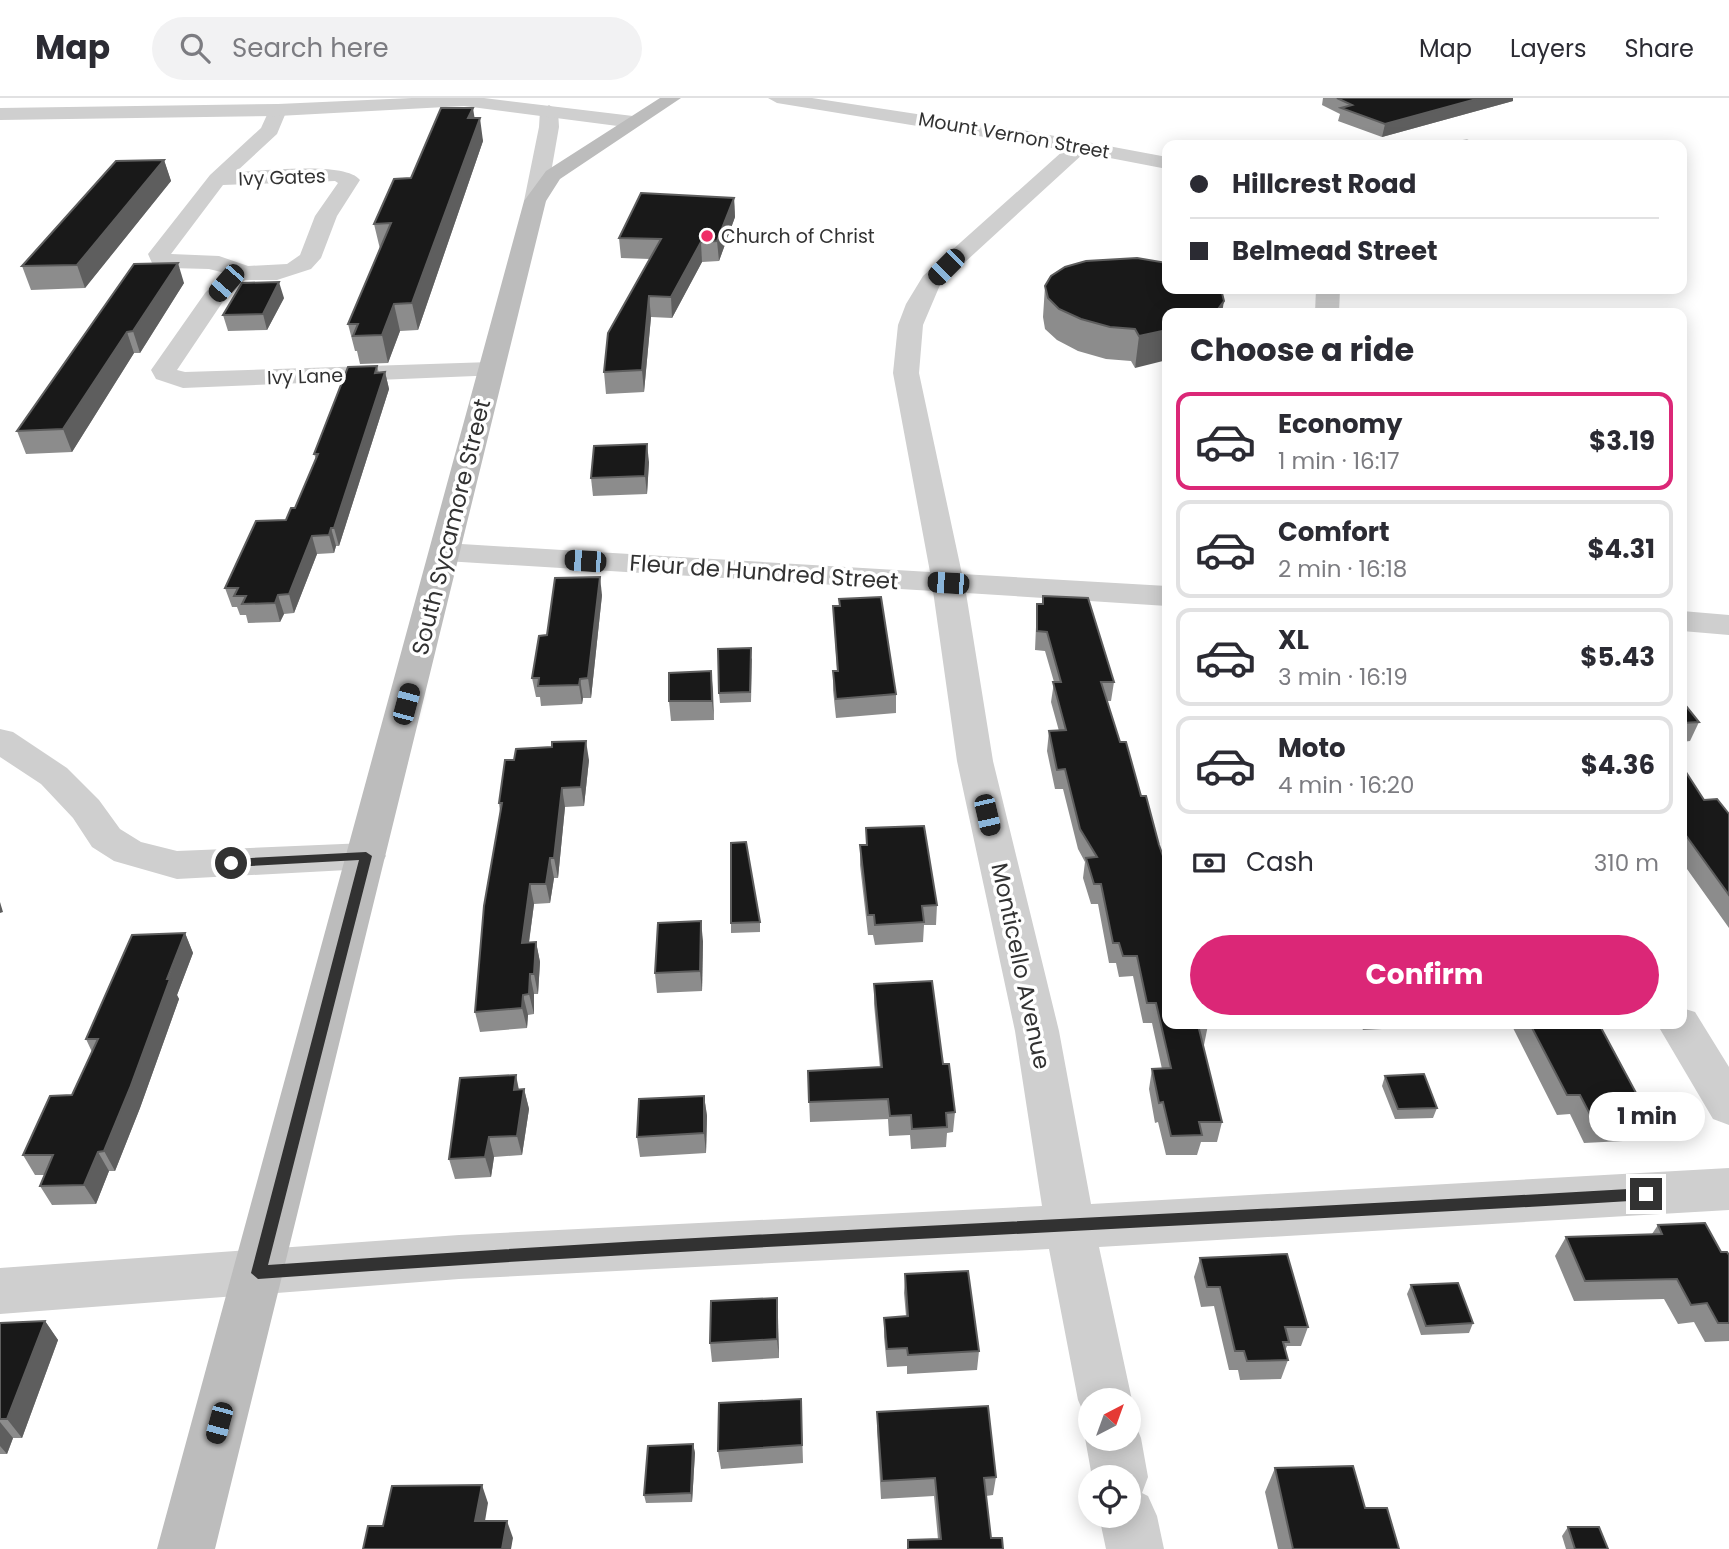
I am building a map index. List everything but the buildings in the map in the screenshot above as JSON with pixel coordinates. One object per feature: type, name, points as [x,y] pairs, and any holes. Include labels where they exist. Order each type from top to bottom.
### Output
[{"type":"main road","name":"South Sycamore Street","points":[[186,1549],[535,201],[553,175],[672,98]]},
{"type":"street","name":"Mount Vernon Street","points":[[777,98],[1080,146],[1162,162]]},
{"type":"street","points":[[0,117],[69,112],[278,110],[464,101],[633,122]]},
{"type":"street","name":"Ivy Gates","points":[[217,179],[337,175],[350,180],[326,216],[310,258],[296,268],[268,274],[239,272],[228,263],[173,262],[160,258],[159,254],[217,179],[270,131],[278,110]]},
{"type":"street","points":[[535,201],[549,127],[549,111]]},
{"type":"street","name":"Monticello Avenue","points":[[1080,146],[931,281],[916,304],[908,325],[905,346],[906,373],[948,583],[975,761],[1037,1031],[1070,1226],[1103,1388]]},
{"type":"street","name":"Ivy Lane","points":[[239,272],[214,298],[164,370],[165,374],[172,378],[202,380],[491,370]]},
{"type":"street","name":"Fleur de Hundred Street","points":[[445,552],[1162,596]]},
{"type":"street","points":[[1687,621],[1729,625]]},
{"type":"street","points":[[0,740],[54,776],[86,809],[106,838],[128,852],[163,864],[366,856]]},
{"type":"street","points":[[1682,1029],[1729,1107]]},
{"type":"street","points":[[0,1291],[473,1256],[1729,1189]]},
{"type":"street","points":[[1131,1528],[1135,1549]]},
{"type":"place","name":"Church of Christ","points":[[707,236]]},
{"type":"route","points":[[231,863],[366,856],[258,1273],[434,1259],[1261,1217],[1646,1194]]}]
